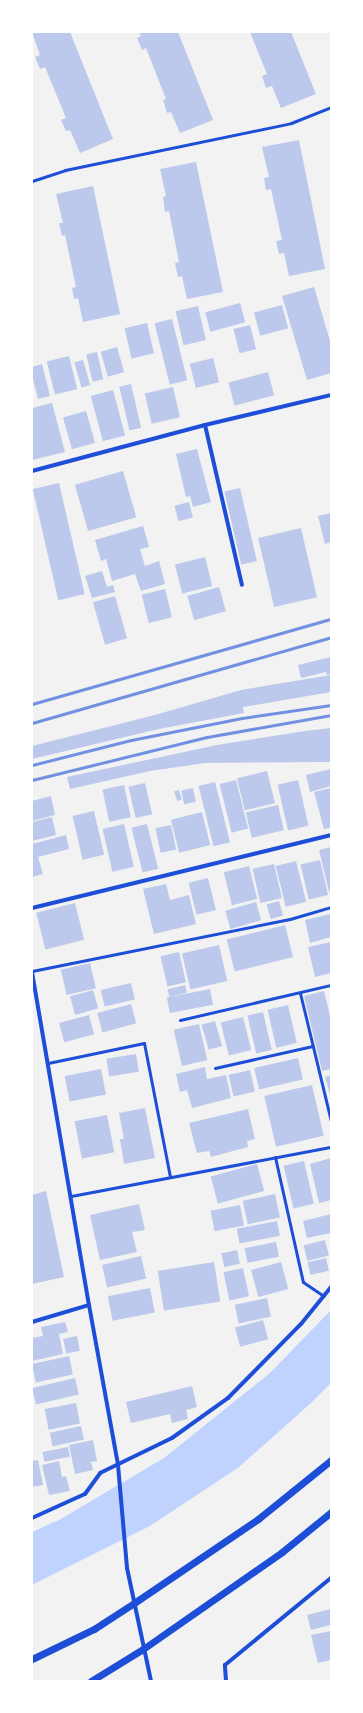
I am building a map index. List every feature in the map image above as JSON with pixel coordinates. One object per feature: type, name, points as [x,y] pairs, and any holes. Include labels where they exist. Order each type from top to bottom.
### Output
[{"type":"street","points":[[32,471],[205,425],[331,395]]},
{"type":"street","points":[[205,425],[242,585]]},
{"type":"street","points":[[32,908],[331,835]]},
{"type":"street","points":[[32,971],[71,1196],[88,1305],[118,1465],[125,1551],[143,1649],[151,1681]]},
{"type":"street","points":[[32,1518],[85,1494],[100,1473],[172,1438],[228,1398],[300,1324],[331,1288]]},
{"type":"street","points":[[32,1322],[88,1305]]},
{"type":"street","points":[[32,1659],[94,1629],[134,1603],[258,1519],[331,1460]]},
{"type":"street","points":[[91,1681],[143,1649],[282,1552],[331,1512]]},
{"type":"street","points":[[226,1681],[224,1665],[331,1578]]},
{"type":"lane","points":[[32,181],[65,170],[291,123],[331,107]]},
{"type":"lane","points":[[32,971],[290,919],[331,907]]},
{"type":"lane","points":[[180,1020],[331,985]]},
{"type":"lane","points":[[300,993],[331,1120]]},
{"type":"lane","points":[[48,1063],[144,1042],[170,1177]]},
{"type":"lane","points":[[215,1068],[313,1046]]},
{"type":"lane","points":[[71,1196],[331,1147]]},
{"type":"lane","points":[[275,1157],[302,1282],[324,1296]]},
{"type":"water","points":[[331,1310],[331,1383],[312,1402],[239,1467],[150,1526],[32,1585],[32,1532],[59,1520],[164,1458],[270,1373]]},
{"type":"building","points":[[32,32],[70,32],[113,139],[80,153],[70,130],[66,131],[61,120],[66,118],[45,67],[40,69],[35,57],[40,55]]},
{"type":"building","points":[[139,32],[178,32],[213,120],[180,133],[171,112],[167,113],[163,100],[166,99],[146,48],[142,50],[137,38],[141,36]]},
{"type":"building","points":[[250,32],[291,32],[316,94],[281,108],[272,86],[266,88],[262,76],[267,74]]},
{"type":"building","points":[[299,140],[325,269],[289,276],[284,253],[279,254],[276,241],[282,240],[271,189],[266,190],[264,178],[269,177],[262,147]]},
{"type":"building","points":[[196,162],[223,292],[187,299],[182,276],[178,277],[175,263],[179,262],[169,211],[165,212],[163,197],[166,196],[160,169]]},
{"type":"building","points":[[93,186],[120,314],[83,322],[78,298],[74,299],[72,288],[76,287],[65,235],[62,236],[59,223],[63,223],[56,194]]},
{"type":"building","points":[[314,287],[331,344],[331,373],[307,380],[282,296]]},
{"type":"building","points":[[240,303],[245,322],[210,332],[205,312]]},
{"type":"building","points":[[282,305],[288,328],[260,336],[254,313]]},
{"type":"building","points":[[198,306],[206,340],[183,345],[176,311]]},
{"type":"building","points":[[172,319],[187,380],[170,384],[155,323]]},
{"type":"building","points":[[147,323],[154,353],[132,358],[125,328]]},
{"type":"building","points":[[250,325],[256,349],[240,353],[234,329]]},
{"type":"building","points":[[117,347],[124,372],[108,377],[101,352]]},
{"type":"building","points":[[97,352],[103,379],[93,382],[86,354]]},
{"type":"building","points":[[69,356],[77,389],[55,395],[47,362]]},
{"type":"building","points":[[213,358],[219,382],[196,388],[190,364]]},
{"type":"building","points":[[83,360],[90,385],[82,387],[74,362]]},
{"type":"building","points":[[42,364],[50,396],[38,399],[32,375],[32,367]]},
{"type":"building","points":[[268,372],[274,395],[235,406],[228,383]]},
{"type":"building","points":[[131,384],[141,428],[129,431],[119,387]]},
{"type":"building","points":[[173,387],[180,417],[152,424],[145,394]]},
{"type":"building","points":[[113,390],[125,435],[103,441],[91,396]]},
{"type":"building","points":[[52,403],[65,452],[32,460],[32,408]]},
{"type":"building","points":[[86,411],[95,443],[72,449],[63,418]]},
{"type":"building","points":[[197,449],[211,502],[193,507],[190,496],[186,497],[176,454]]},
{"type":"building","points":[[123,471],[136,517],[88,531],[75,485]]},
{"type":"building","points":[[59,483],[85,594],[58,600],[33,489]]},
{"type":"building","points":[[240,488],[257,561],[241,565],[224,492]]},
{"type":"building","points":[[189,502],[193,518],[178,521],[174,506]]},
{"type":"building","points":[[331,513],[331,542],[325,544],[318,516]]},
{"type":"building","points":[[143,526],[149,547],[140,549],[145,566],[159,561],[165,584],[141,591],[135,574],[112,581],[106,559],[101,561],[95,540]]},
{"type":"building","points":[[301,528],[317,597],[274,607],[258,538]]},
{"type":"building","points":[[205,557],[212,586],[182,594],[175,564]]},
{"type":"building","points":[[102,571],[107,587],[113,585],[115,592],[92,598],[85,576]]},
{"type":"building","points":[[219,587],[226,611],[194,620],[187,596]]},
{"type":"building","points":[[165,589],[172,617],[149,623],[142,595]]},
{"type":"building","points":[[115,596],[127,638],[105,645],[93,602]]},
{"type":"building","points":[[331,657],[331,674],[327,675],[326,672],[301,678],[298,665]]},
{"type":"building","points":[[331,675],[331,692],[243,707],[244,713],[159,729],[32,759],[32,746],[155,715],[241,690]]},
{"type":"building","points":[[331,728],[331,762],[205,763],[150,771],[70,789],[67,777],[217,745]]},
{"type":"building","points":[[331,769],[331,786],[310,792],[306,775]]},
{"type":"building","points":[[267,771],[275,803],[245,811],[237,778]]},
{"type":"building","points":[[236,780],[248,829],[232,833],[220,784]]},
{"type":"building","points":[[298,780],[309,826],[288,831],[278,785]]},
{"type":"building","points":[[215,782],[230,842],[214,846],[199,786]]},
{"type":"building","points":[[145,783],[152,814],[136,818],[128,787]]},
{"type":"building","points":[[124,785],[131,817],[109,822],[102,790]]},
{"type":"building","points":[[193,788],[196,802],[184,804],[181,790]]},
{"type":"building","points":[[331,788],[331,828],[324,829],[314,792]]},
{"type":"building","points":[[179,790],[182,800],[177,801],[174,791]]},
{"type":"building","points":[[51,796],[55,815],[32,821],[32,801]]},
{"type":"building","points":[[278,805],[284,830],[252,838],[246,812]]},
{"type":"building","points":[[94,811],[104,855],[83,860],[73,816]]},
{"type":"building","points":[[202,812],[210,845],[179,853],[171,820]]},
{"type":"building","points":[[52,817],[56,835],[32,841],[32,822]]},
{"type":"building","points":[[124,824],[134,867],[112,872],[103,829]]},
{"type":"building","points":[[147,824],[158,869],[143,873],[131,828]]},
{"type":"building","points":[[171,825],[176,849],[161,853],[155,828]]},
{"type":"building","points":[[66,835],[69,849],[38,857],[43,874],[32,877],[32,844]]},
{"type":"building","points":[[331,847],[331,891],[329,892],[319,850]]},
{"type":"building","points":[[320,860],[328,895],[309,900],[301,864]]},
{"type":"building","points":[[296,861],[306,902],[286,907],[276,866]]},
{"type":"building","points":[[274,864],[282,898],[260,903],[253,869]]},
{"type":"building","points":[[249,866],[257,899],[232,905],[224,872]]},
{"type":"building","points":[[208,878],[216,910],[197,915],[189,883]]},
{"type":"building","points":[[166,884],[170,900],[189,895],[196,924],[154,934],[143,889]]},
{"type":"building","points":[[279,901],[283,915],[271,919],[267,905]]},
{"type":"building","points":[[256,902],[261,920],[230,929],[225,911]]},
{"type":"building","points":[[75,903],[84,940],[45,950],[36,913]]},
{"type":"building","points":[[330,914],[331,937],[310,943],[305,920]]},
{"type":"building","points":[[285,925],[293,957],[235,972],[227,940]]},
{"type":"building","points":[[331,942],[331,973],[315,977],[308,947]]},
{"type":"building","points":[[219,945],[227,981],[190,990],[182,954]]},
{"type":"building","points":[[179,952],[186,982],[167,986],[160,956]]},
{"type":"building","points":[[90,963],[96,988],[67,995],[61,970]]},
{"type":"building","points":[[131,983],[135,1000],[105,1007],[101,990]]},
{"type":"building","points":[[185,985],[187,993],[169,997],[168,989]]},
{"type":"building","points":[[210,989],[213,1005],[170,1013],[167,997]]},
{"type":"building","points":[[93,990],[98,1008],[75,1015],[70,997]]},
{"type":"building","points":[[324,991],[331,1020],[331,1069],[322,1071],[304,996]]},
{"type":"building","points":[[131,1004],[136,1023],[102,1032],[97,1013]]},
{"type":"building","points":[[288,1005],[297,1043],[276,1048],[268,1010]]},
{"type":"building","points":[[263,1012],[272,1050],[256,1054],[247,1016]]},
{"type":"building","points":[[89,1015],[94,1034],[64,1042],[59,1023]]},
{"type":"building","points":[[243,1017],[251,1050],[229,1056],[221,1023]]},
{"type":"building","points":[[215,1021],[222,1046],[209,1050],[202,1025]]},
{"type":"building","points":[[199,1024],[207,1060],[182,1066],[174,1030]]},
{"type":"building","points":[[136,1054],[139,1072],[109,1076],[106,1059]]},
{"type":"building","points":[[298,1058],[303,1079],[259,1090],[254,1068]]},
{"type":"building","points":[[205,1067],[207,1079],[226,1075],[231,1098],[192,1108],[187,1090],[180,1092],[176,1074]]},
{"type":"building","points":[[101,1069],[106,1095],[70,1102],[65,1076]]},
{"type":"building","points":[[250,1070],[255,1091],[234,1096],[229,1075]]},
{"type":"building","points":[[331,1075],[331,1098],[325,1077]]},
{"type":"building","points":[[312,1085],[324,1136],[276,1147],[264,1096]]},
{"type":"building","points":[[145,1108],[155,1158],[124,1164],[120,1139],[124,1139],[119,1113]]},
{"type":"building","points":[[248,1109],[255,1139],[247,1141],[248,1147],[211,1157],[209,1151],[197,1153],[189,1123]]},
{"type":"building","points":[[107,1115],[114,1152],[82,1159],[75,1121]]},
{"type":"building","points":[[331,1158],[331,1200],[319,1203],[310,1164]]},
{"type":"building","points":[[304,1161],[314,1204],[293,1209],[284,1166]]},
{"type":"building","points":[[257,1164],[264,1191],[218,1203],[211,1176]]},
{"type":"building","points":[[46,1191],[64,1277],[32,1284],[32,1195]]},
{"type":"building","points":[[275,1194],[280,1217],[248,1224],[243,1201]]},
{"type":"building","points":[[139,1204],[145,1230],[132,1232],[137,1252],[100,1260],[90,1215]]},
{"type":"building","points":[[240,1205],[244,1226],[215,1231],[211,1211]]},
{"type":"building","points":[[331,1214],[331,1233],[307,1238],[303,1221]]},
{"type":"building","points":[[277,1221],[280,1236],[240,1244],[237,1229]]},
{"type":"building","points":[[325,1240],[329,1256],[308,1261],[304,1245]]},
{"type":"building","points":[[276,1242],[279,1257],[247,1263],[245,1248]]},
{"type":"building","points":[[237,1250],[240,1264],[224,1267],[221,1253]]},
{"type":"building","points":[[141,1256],[146,1278],[107,1287],[102,1265]]},
{"type":"building","points":[[326,1258],[329,1271],[310,1275],[307,1262]]},
{"type":"building","points":[[214,1262],[220,1302],[164,1310],[158,1271]]},
{"type":"building","points":[[281,1262],[288,1289],[258,1297],[251,1270]]},
{"type":"building","points":[[243,1268],[249,1296],[229,1301],[223,1272]]},
{"type":"building","points":[[150,1288],[155,1313],[113,1321],[108,1296]]},
{"type":"building","points":[[267,1298],[271,1317],[239,1323],[235,1305]]},
{"type":"building","points":[[263,1320],[268,1339],[240,1347],[235,1328]]},
{"type":"building","points":[[65,1322],[68,1332],[59,1334],[63,1354],[32,1361],[32,1338],[43,1336],[41,1327]]},
{"type":"building","points":[[77,1336],[80,1351],[66,1353],[63,1339]]},
{"type":"building","points":[[69,1356],[73,1375],[36,1382],[32,1364]]},
{"type":"building","points":[[75,1378],[79,1395],[36,1404],[32,1388]]},
{"type":"building","points":[[192,1386],[197,1407],[186,1410],[188,1419],[172,1423],[170,1414],[131,1423],[126,1402]]},
{"type":"building","points":[[76,1403],[80,1424],[49,1430],[45,1409]]},
{"type":"building","points":[[81,1426],[84,1440],[53,1446],[50,1433]]},
{"type":"building","points":[[93,1440],[97,1461],[91,1462],[93,1470],[75,1474],[69,1445]]},
{"type":"building","points":[[68,1447],[70,1457],[44,1462],[42,1452]]},
{"type":"building","points":[[38,1460],[43,1485],[32,1487],[32,1461]]},
{"type":"building","points":[[59,1461],[62,1477],[66,1476],[70,1491],[49,1495],[42,1465]]},
{"type":"building","points":[[331,1609],[331,1625],[311,1630],[307,1615]]},
{"type":"building","points":[[331,1631],[331,1660],[318,1663],[311,1635]]},
{"type":"railway","points":[[32,704],[331,619]]},
{"type":"railway","points":[[32,723],[331,637]]},
{"type":"railway","points":[[32,765],[131,740],[242,718],[331,705]]},
{"type":"railway","points":[[32,780],[207,737],[331,715]]}]
